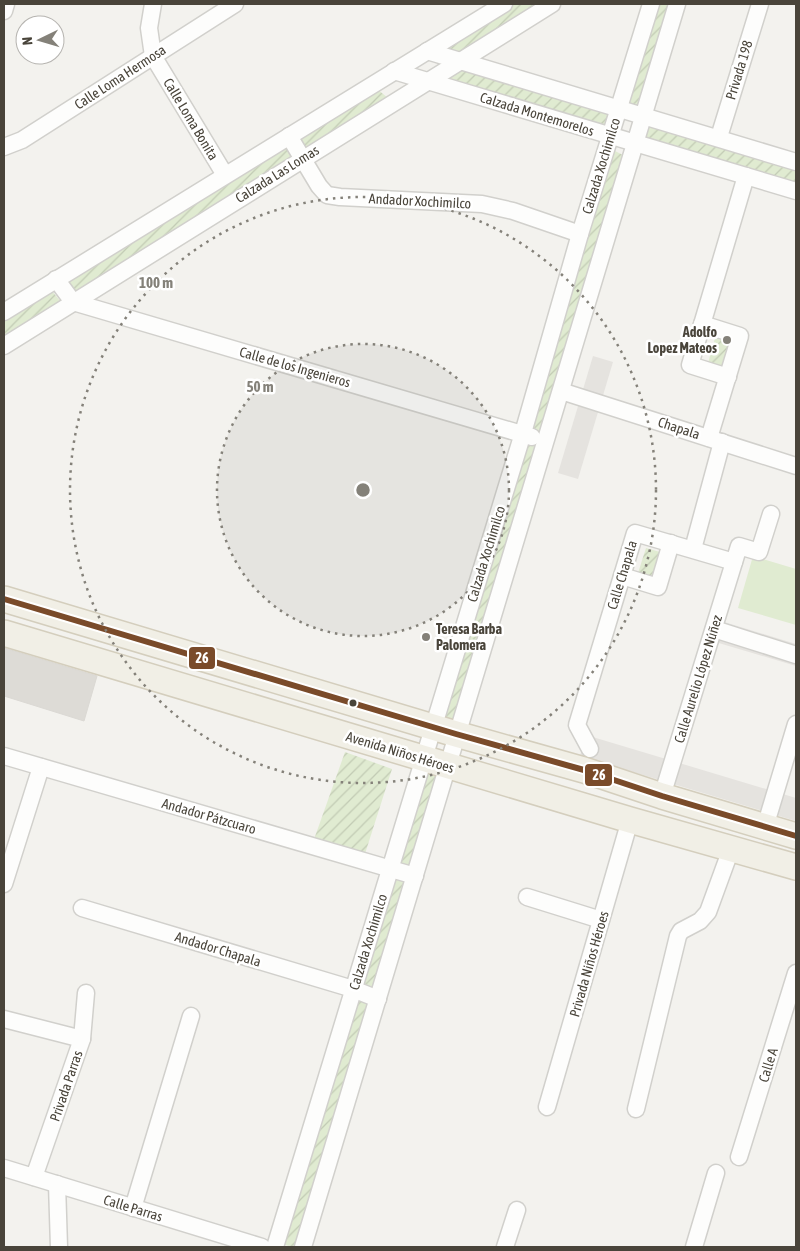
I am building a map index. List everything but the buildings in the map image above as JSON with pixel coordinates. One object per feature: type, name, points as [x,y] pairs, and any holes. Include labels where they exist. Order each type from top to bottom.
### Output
[{"type":"main road","points":[[4,599],[445,731],[584,770],[662,796],[796,836]]},
{"type":"main road","name":"Avenida Niños Héroes","points":[[4,633],[423,759],[796,867]]},
{"type":"street","points":[[4,10],[6,4]]},
{"type":"street","name":"Calle Loma Bonita","points":[[153,4],[149,28],[153,56],[225,175]]},
{"type":"street","name":"Calle Loma Hermosa","points":[[4,147],[22,140],[235,4]]},
{"type":"street","name":"Calzada Las Lomas","points":[[4,312],[504,4]]},
{"type":"street","name":"Calzada Las Lomas","points":[[4,346],[552,4]]},
{"type":"street","name":"Calzada Xochimilco","points":[[303,1247],[448,766],[445,731],[523,433],[580,234],[651,4]]},
{"type":"street","name":"Calzada Xochimilco","points":[[275,1247],[423,759],[445,731],[545,441],[677,4]]},
{"type":"street","name":"Privada 198","points":[[719,137],[760,4]]},
{"type":"street","name":"Calzada Montemorelos","points":[[426,51],[719,137],[796,162]]},
{"type":"street","name":"Calzada Montemorelos","points":[[394,71],[796,191]]},
{"type":"street","name":"Andador Xochimilco","points":[[288,136],[319,186],[327,195],[482,204],[513,211],[580,234]]},
{"type":"street","points":[[728,377],[690,365],[746,176]]},
{"type":"street","points":[[56,279],[73,302]]},
{"type":"street","name":"Calle de los Ingenieros","points":[[73,302],[545,441]]},
{"type":"street","points":[[693,549],[728,377],[740,336],[702,324]]},
{"type":"street","name":"Chapala","points":[[561,391],[796,466]]},
{"type":"street","points":[[734,562],[739,546],[759,552],[771,514]]},
{"type":"street","name":"Calle Chapala","points":[[590,749],[577,725],[635,533],[734,562]]},
{"type":"street","points":[[622,576],[658,587],[671,543]]},
{"type":"street","name":"Calle Aurelio López Núñez","points":[[662,796],[734,562]]},
{"type":"street","points":[[714,629],[796,655]]},
{"type":"street","points":[[765,827],[796,724]]},
{"type":"street","name":"Andador Pátzcuaro","points":[[4,756],[415,876]]},
{"type":"street","points":[[4,884],[41,767]]},
{"type":"street","name":"Privada Niños Héroes","points":[[547,1107],[630,820]]},
{"type":"street","points":[[636,1109],[678,936],[680,931],[700,921],[708,912],[731,849]]},
{"type":"street","points":[[527,897],[602,920]]},
{"type":"street","name":"Andador Chapala","points":[[82,908],[353,989],[378,999]]},
{"type":"street","name":"Calle A","points":[[739,1157],[796,973]]},
{"type":"street","name":"Privada Parras","points":[[34,1177],[82,1039],[86,993]]},
{"type":"street","points":[[134,1208],[192,1016]]},
{"type":"street","points":[[4,1019],[82,1039]]},
{"type":"street","points":[[324,1083],[350,1090]]},
{"type":"street","name":"Calle Parras","points":[[4,1168],[262,1247]]},
{"type":"street","points":[[298,1169],[324,1179]]},
{"type":"street","points":[[694,1247],[716,1173]]},
{"type":"street","points":[[57,1184],[60,1247]]},
{"type":"street","points":[[505,1247],[517,1210]]},
{"type":"green space","points":[[515,4],[546,4],[460,61],[435,53]]},
{"type":"green space","points":[[654,4],[669,4],[640,107],[628,103]]},
{"type":"green space","points":[[461,68],[618,114],[605,134],[442,80]]},
{"type":"green space","points":[[377,89],[388,98],[302,159],[289,136]]},
{"type":"green space","points":[[649,124],[796,168],[796,187],[644,142]]},
{"type":"green space","points":[[282,140],[294,157],[73,302],[60,285]]},
{"type":"green space","points":[[607,147],[623,155],[452,726],[433,727]]},
{"type":"green space","points":[[47,285],[61,302],[4,339],[4,313]]},
{"type":"green space","points":[[715,338],[729,342],[721,367],[708,363]]},
{"type":"green space","points":[[646,548],[660,552],[652,577],[638,573]]},
{"type":"green space","points":[[753,556],[796,569],[796,625],[738,608]]},
{"type":"green space","points":[[345,752],[392,769],[363,860],[312,845]]},
{"type":"green space","points":[[427,770],[438,773],[298,1247],[292,1247],[279,1243]]},
{"type":"shaded area","points":[[593,356],[613,362],[578,479],[558,473]]},
{"type":"shaded area","points":[[708,617],[796,644],[796,666],[702,638]]},
{"type":"shaded area","points":[[586,735],[796,798],[796,821],[580,756]]},
{"type":"transit line","name":"26","points":[[4,599],[456,734],[584,770],[662,796],[796,836]]},
{"type":"place","name":"Adolfo Lopez Mateos","points":[[727,340]]},
{"type":"place","name":"Teresa Barba Palomera","points":[[426,637]]}]
